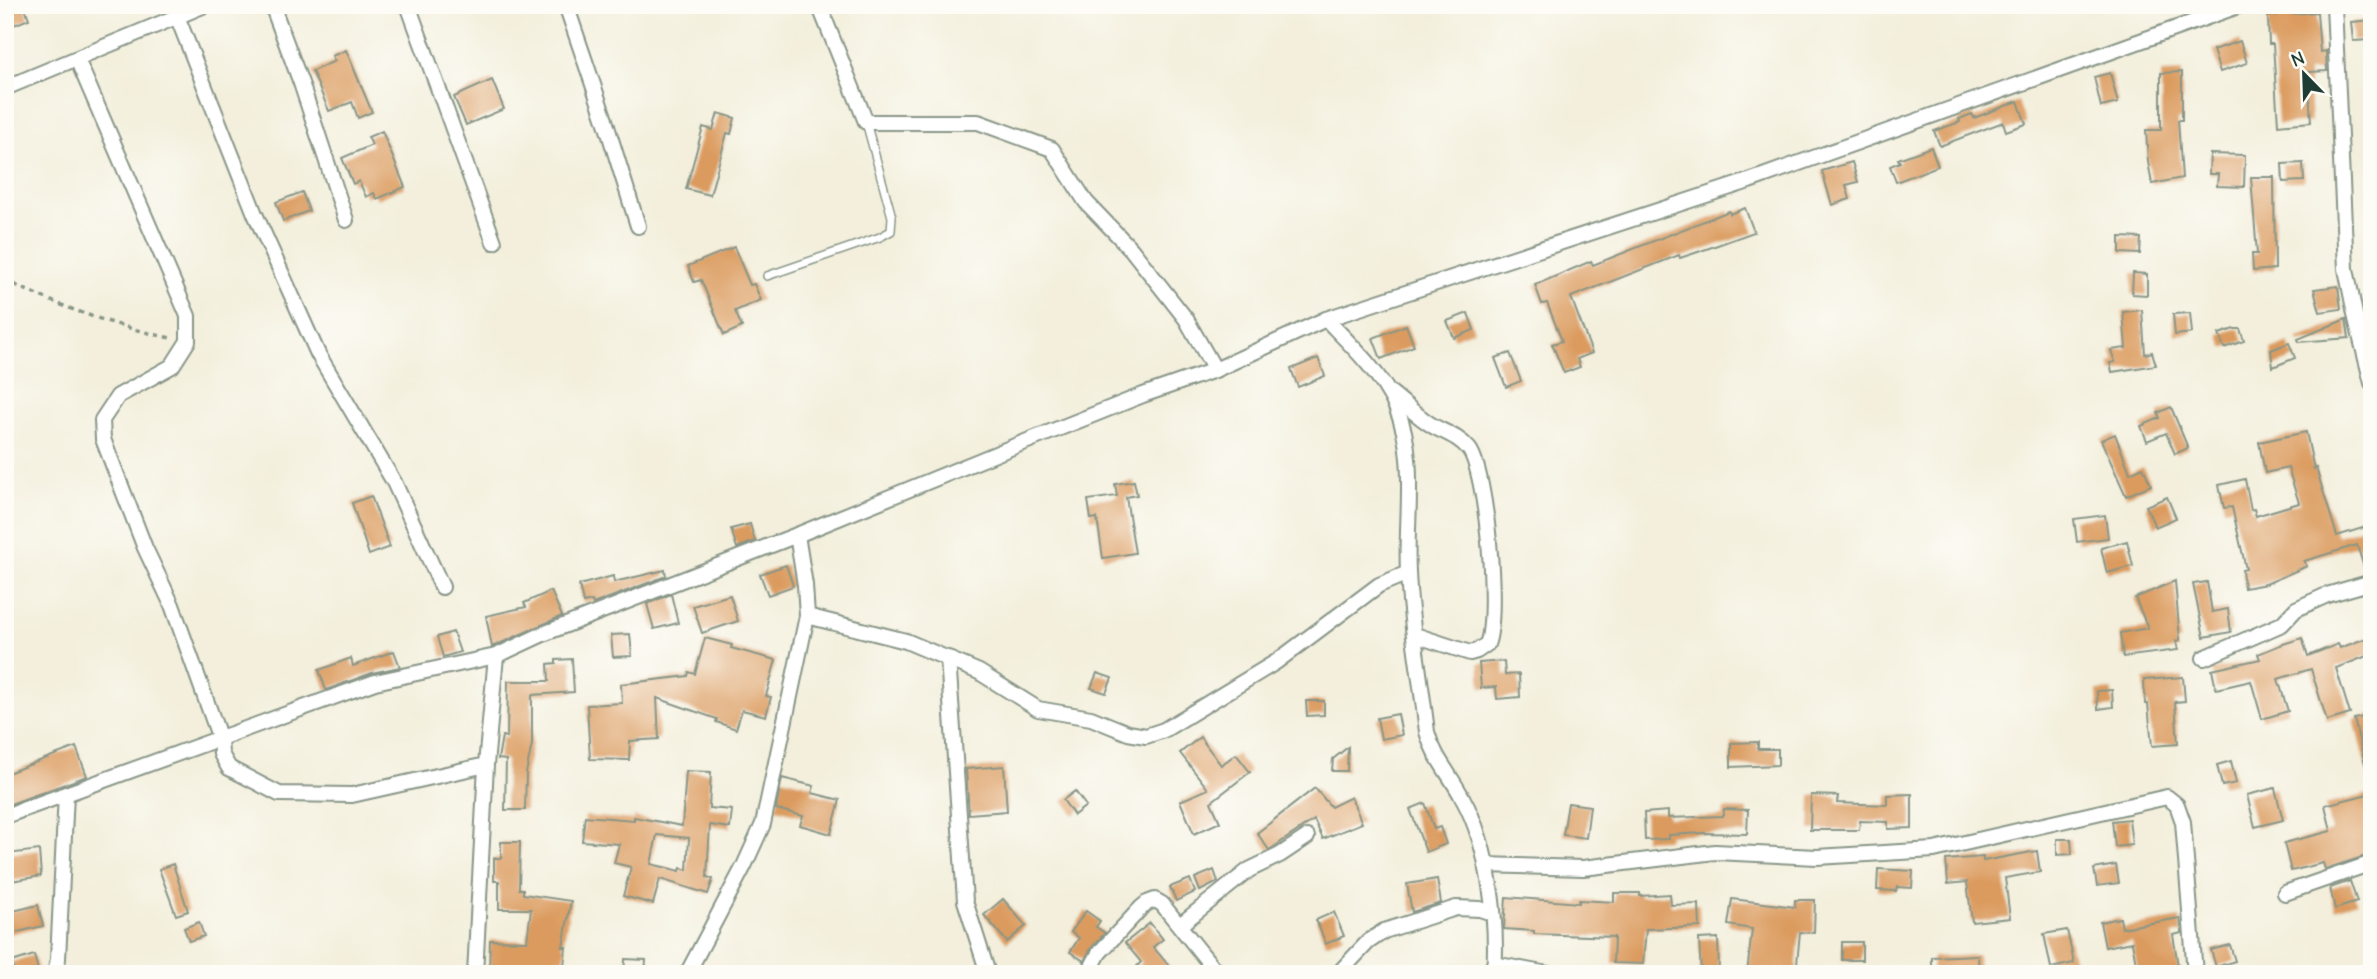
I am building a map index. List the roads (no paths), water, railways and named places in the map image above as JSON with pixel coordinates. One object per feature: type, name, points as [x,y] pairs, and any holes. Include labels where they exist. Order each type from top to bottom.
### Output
[{"type":"street","points":[[5,88],[205,5]]},
{"type":"street","points":[[272,5],[346,220]]},
{"type":"street","points":[[408,5],[494,242]]},
{"type":"street","points":[[566,5],[638,226]]},
{"type":"street","points":[[819,5],[866,122],[978,122],[1052,149],[1086,202],[1131,249],[1186,319],[1215,370]]},
{"type":"street","points":[[5,816],[374,682],[496,656],[543,634],[1130,400],[1215,370],[1326,319],[1749,181],[2241,5]]},
{"type":"street","points":[[2334,5],[2346,269],[2371,379]]},
{"type":"street","points":[[177,16],[255,214],[318,354],[394,482],[442,587]]},
{"type":"street","points":[[77,59],[188,316],[188,341],[172,366],[118,396],[102,419],[103,439],[145,548],[172,605],[220,739],[221,754],[229,768],[279,794],[352,794],[486,765]]},
{"type":"street","points":[[1326,319],[1358,353],[1384,387],[1399,418],[1409,473],[1408,573],[1431,746],[1464,799],[1486,865],[1492,912],[1494,969],[1548,974]]},
{"type":"street","points":[[1384,387],[1432,425],[1450,433],[1470,450],[1481,477],[1485,505],[1492,625],[1487,644],[1470,653],[1415,635]]},
{"type":"street","points":[[687,974],[763,824],[807,616],[806,585],[797,535]]},
{"type":"street","points":[[807,616],[906,641],[979,672],[1038,709],[1091,718],[1128,733],[1146,736],[1164,730],[1276,662],[1379,585],[1408,573]]},
{"type":"street","points":[[2204,658],[2283,624],[2296,609],[2327,594],[2372,582]]},
{"type":"street","points":[[475,974],[486,765],[496,656]]},
{"type":"street","points":[[948,658],[965,901],[986,967],[985,974]]},
{"type":"street","points":[[55,974],[66,794]]},
{"type":"street","points":[[1486,865],[1583,868],[1715,852],[1817,857],[1934,850],[2167,797],[2177,805],[2183,822],[2196,974]]},
{"type":"street","points":[[1180,925],[1250,870],[1307,837]]},
{"type":"street","points":[[2285,893],[2372,863]]},
{"type":"street","points":[[1088,974],[1099,953],[1147,903],[1155,900],[1162,904],[1180,925],[1218,974]]},
{"type":"street","points":[[1338,974],[1368,942],[1384,931],[1456,908],[1492,912]]},
{"type":"lane","points":[[767,276],[891,231],[892,218],[866,122]]}]
